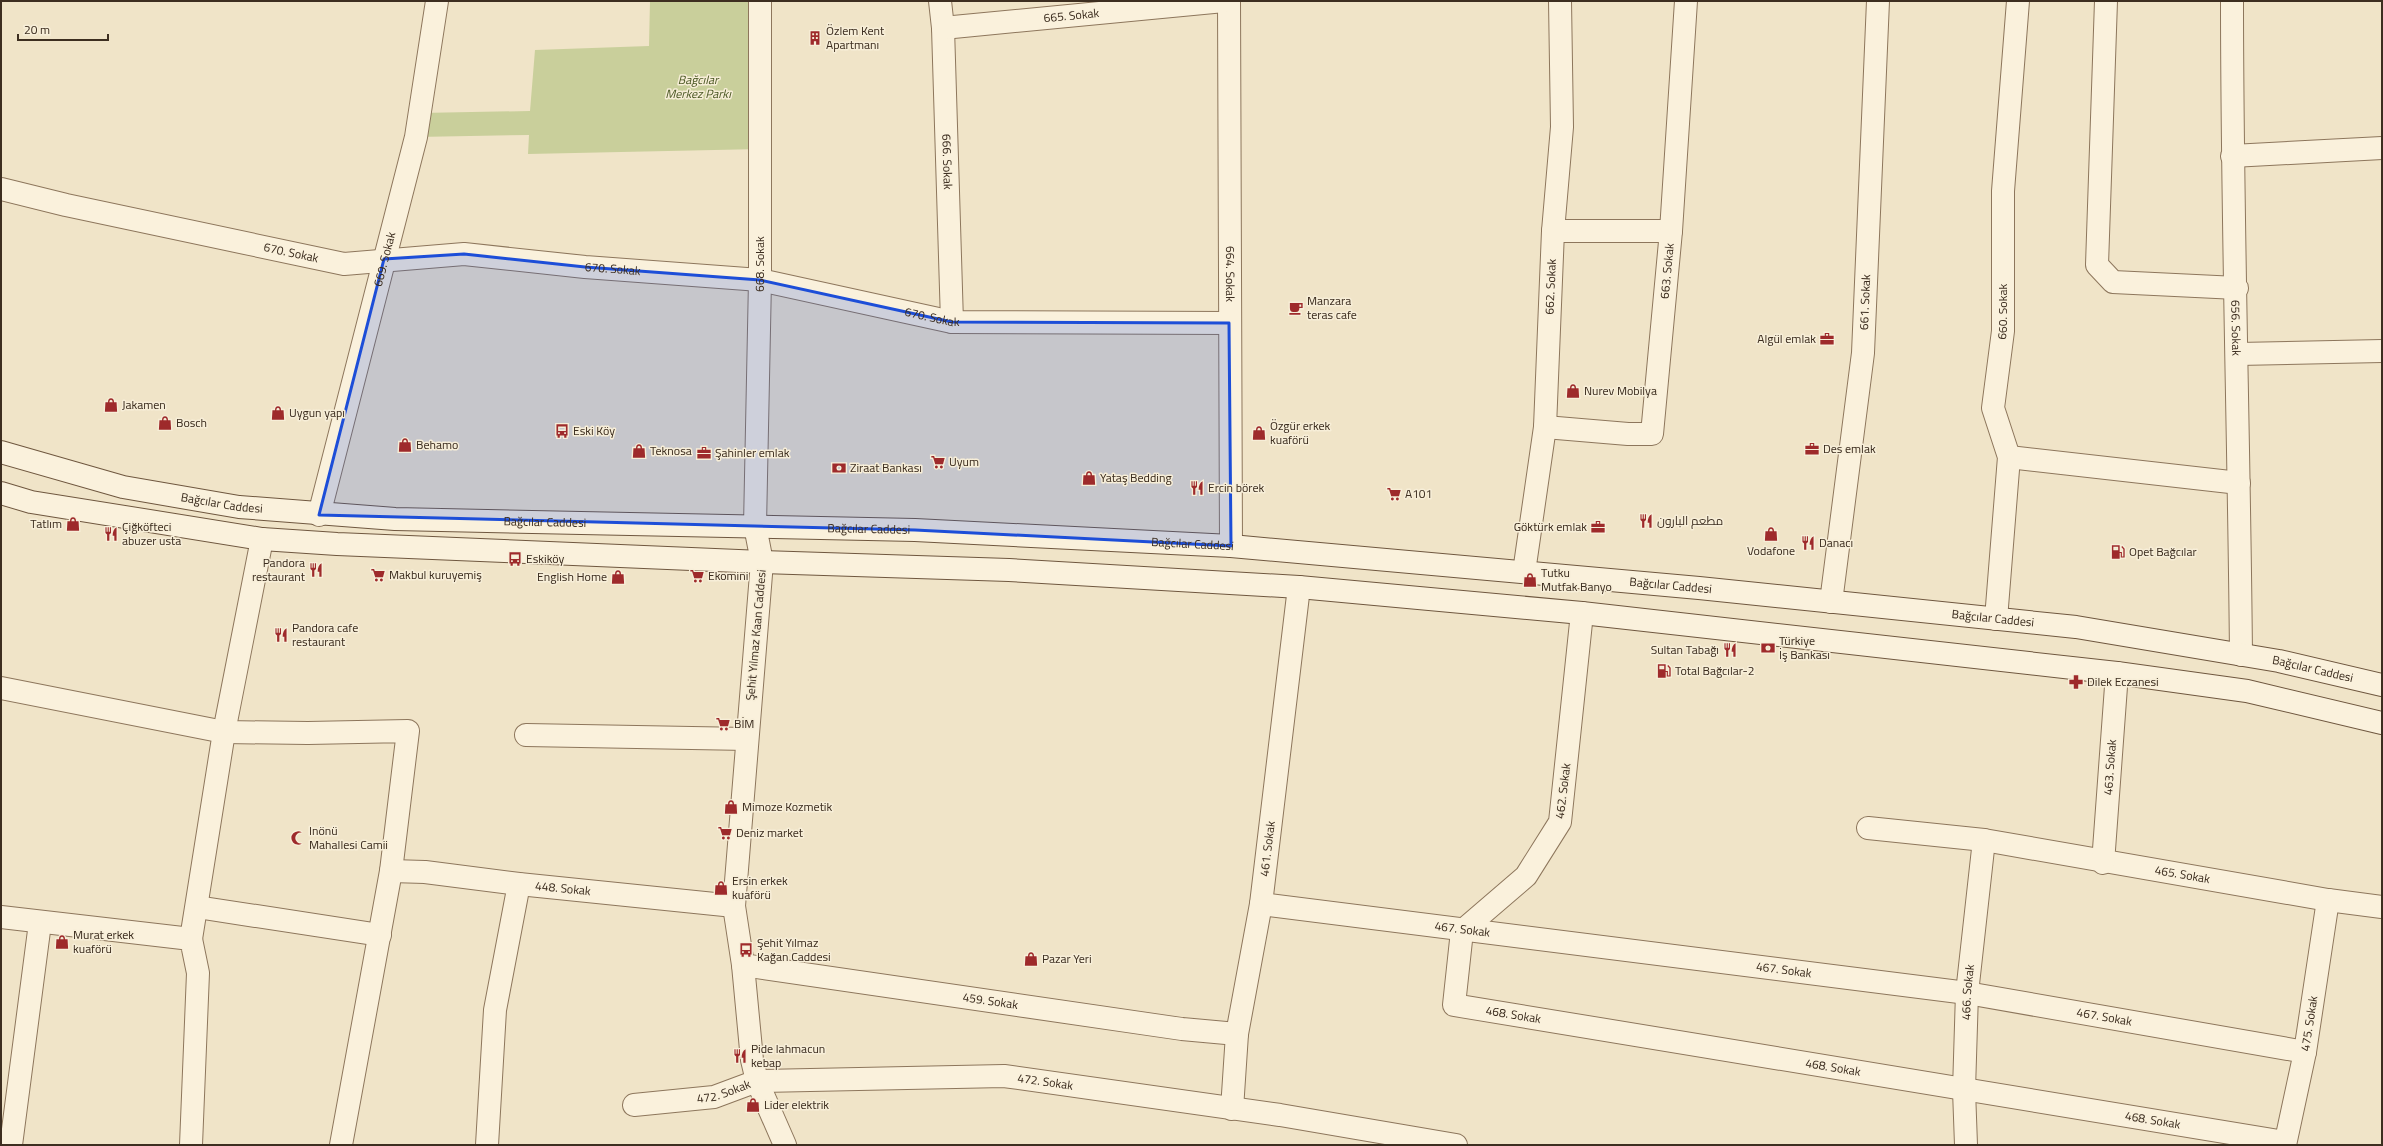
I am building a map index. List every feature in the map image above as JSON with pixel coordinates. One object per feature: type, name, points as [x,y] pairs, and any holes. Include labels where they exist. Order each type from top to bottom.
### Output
[{"type":"street","name":"669. Sokak","points":[[319,515],[416,137],[437,1]]},
{"type":"street","name":"668. Sokak","points":[[755,526],[760,280],[760,1]]},
{"type":"street","name":"666. Sokak","points":[[940,1],[943,28],[952,322]]},
{"type":"street","name":"665. Sokak","points":[[943,28],[1224,1]]},
{"type":"street","name":"664. Sokak","points":[[1229,1],[1231,546]]},
{"type":"street","name":"662. Sokak","points":[[1524,572],[1545,427],[1553,231],[1562,127],[1560,1]]},
{"type":"street","name":"663. Sokak","points":[[1545,427],[1628,434],[1652,434],[1671,231],[1686,1]]},
{"type":"street","name":"661. Sokak","points":[[1831,602],[1863,353],[1878,1]]},
{"type":"street","name":"660. Sokak","points":[[1996,619],[2009,457],[1993,408],[2002,331],[2004,191],[2018,1]]},
{"type":"street","points":[[2106,1],[2097,265],[2113,282],[2237,288]]},
{"type":"street","name":"656. Sokak","points":[[2232,1],[2232,156],[2237,288],[2241,655]]},
{"type":"street","points":[[2232,156],[2382,148]]},
{"type":"street","name":"670. Sokak","points":[[1,189],[66,205],[344,264],[384,259],[464,254],[585,267],[760,280],[952,322],[1229,323]]},
{"type":"street","points":[[1553,231],[1671,231]]},
{"type":"street","points":[[2238,354],[2382,351]]},
{"type":"street","name":"Bağcılar Caddesi","points":[[1,452],[124,487],[239,507],[319,515],[395,519],[915,530],[1231,546],[1524,572],[2076,627],[2241,655],[2382,685]]},
{"type":"street","points":[[2009,457],[2239,483]]},
{"type":"street","points":[[1,493],[31,502],[262,539],[337,544],[762,562],[1009,570],[1299,587],[1582,613],[2117,673],[2247,691],[2382,723]]},
{"type":"street","name":"Şehit Yılmaz Kaan Caddesi","points":[[755,526],[762,562],[734,906],[744,965],[752,1060],[757,1081],[786,1145]]},
{"type":"street","points":[[191,1145],[198,973],[191,939],[224,732],[262,539]]},
{"type":"street","name":"461. Sokak","points":[[1232,1110],[1237,1034],[1261,904],[1299,587]]},
{"type":"street","name":"462. Sokak","points":[[1462,931],[1526,876],[1560,822],[1582,613]]},
{"type":"street","name":"463. Sokak","points":[[2103,863],[2117,673]]},
{"type":"street","points":[[1,688],[224,732],[408,732],[391,871],[341,1145]]},
{"type":"street","points":[[526,735],[748,739]]},
{"type":"street","name":"465. Sokak","points":[[1868,828],[1984,840],[2103,863],[2328,900],[2382,907]]},
{"type":"street","name":"466. Sokak","points":[[1966,1145],[1964,1090],[1967,993],[1984,840]]},
{"type":"street","name":"448. Sokak","points":[[391,871],[425,872],[519,884],[734,906]]},
{"type":"street","points":[[487,1145],[495,1010],[519,884]]},
{"type":"street","name":"475. Sokak","points":[[2285,1143],[2305,1052],[2328,900]]},
{"type":"street","name":"467. Sokak","points":[[1261,904],[1462,931],[1967,993],[2305,1052]]},
{"type":"street","points":[[197,907],[380,935]]},
{"type":"street","points":[[1,917],[40,923],[191,939]]},
{"type":"street","points":[[11,1145],[40,923]]},
{"type":"street","name":"468. Sokak","points":[[1462,931],[1454,1005],[2285,1143]]},
{"type":"street","name":"459. Sokak","points":[[744,965],[1182,1029],[1237,1034]]},
{"type":"street","name":"472. Sokak","points":[[634,1105],[714,1097],[757,1081],[1004,1076],[1232,1110],[1280,1115],[1456,1145]]},
{"type":"highlighted area","points":[[464,254],[585,267],[760,280],[952,322],[1229,323],[1231,546],[915,530],[319,515],[384,259]]},
{"type":"green space","name":"Bağcılar Merkez Parkı","points":[[650,1],[760,1],[761,149],[528,154],[529,135],[416,137],[420,113],[530,111],[535,50],[649,46]]},
{"type":"place","name":"Özlem Kent Apartmanı","points":[[815,38]]},
{"type":"place","name":"Manzara teras cafe","points":[[1296,308]]},
{"type":"place","name":"Algül emlak","points":[[1827,339]]},
{"type":"place","name":"Nurev Mobilya","points":[[1573,391]]},
{"type":"place","name":"Jakamen","points":[[111,405]]},
{"type":"place","name":"Uygun yapı","points":[[278,413]]},
{"type":"place","name":"Bosch","points":[[165,423]]},
{"type":"place","name":"Eski Köy","points":[[562,431]]},
{"type":"place","name":"Özgür erkek kuaförü","points":[[1259,433]]},
{"type":"place","name":"Behamo","points":[[405,445]]},
{"type":"place","name":"Des emlak","points":[[1812,449]]},
{"type":"place","name":"Teknosa","points":[[639,451]]},
{"type":"place","name":"Şahinler emlak","points":[[704,453]]},
{"type":"place","name":"Uyum","points":[[938,462]]},
{"type":"place","name":"Ziraat Bankası","points":[[839,468]]},
{"type":"place","name":"Yataş Bedding","points":[[1089,478]]},
{"type":"place","name":"Ercin börek","points":[[1197,488]]},
{"type":"place","name":"A101","points":[[1394,494]]},
{"type":"place","name":"مطعم البارون","points":[[1646,521]]},
{"type":"place","name":"Tatlım","points":[[73,524]]},
{"type":"place","name":"Göktürk emlak","points":[[1598,527]]},
{"type":"place","name":"Çiğköfteci abuzer usta","points":[[111,534]]},
{"type":"place","name":"Vodafone","points":[[1771,534]]},
{"type":"place","name":"Danacı","points":[[1808,543]]},
{"type":"place","name":"Opet Bağcılar","points":[[2118,552]]},
{"type":"place","name":"Eskiköy","points":[[515,559]]},
{"type":"place","name":"Pandora restaurant","points":[[316,570]]},
{"type":"place","name":"Makbul kuruyemiş","points":[[378,575]]},
{"type":"place","name":"Ekomini","points":[[697,576]]},
{"type":"place","name":"English Home","points":[[618,577]]},
{"type":"place","name":"Tutku Mutfak Banyo","points":[[1530,580]]},
{"type":"place","name":"Pandora cafe restaurant","points":[[281,635]]},
{"type":"place","name":"Türkiye İş Bankası","points":[[1768,648]]},
{"type":"place","name":"Sultan Tabağı","points":[[1730,650]]},
{"type":"place","name":"Total Bağcılar-2","points":[[1664,671]]},
{"type":"place","name":"Dilek Eczanesi","points":[[2076,682]]},
{"type":"place","name":"BİM","points":[[723,724]]},
{"type":"place","name":"Mimoze Kozmetik","points":[[731,807]]},
{"type":"place","name":"Deniz market","points":[[725,833]]},
{"type":"place","name":"Inönü Mahallesi Camii","points":[[298,838]]},
{"type":"place","name":"Ersin erkek kuaförü","points":[[721,888]]},
{"type":"place","name":"Murat erkek kuaförü","points":[[62,942]]},
{"type":"place","name":"Şehit Yılmaz Kağan Caddesi","points":[[746,950]]},
{"type":"place","name":"Pazar Yeri","points":[[1031,959]]},
{"type":"place","name":"Pide lahmacun kebap","points":[[740,1056]]},
{"type":"place","name":"Lider elektrik","points":[[753,1105]]}]
